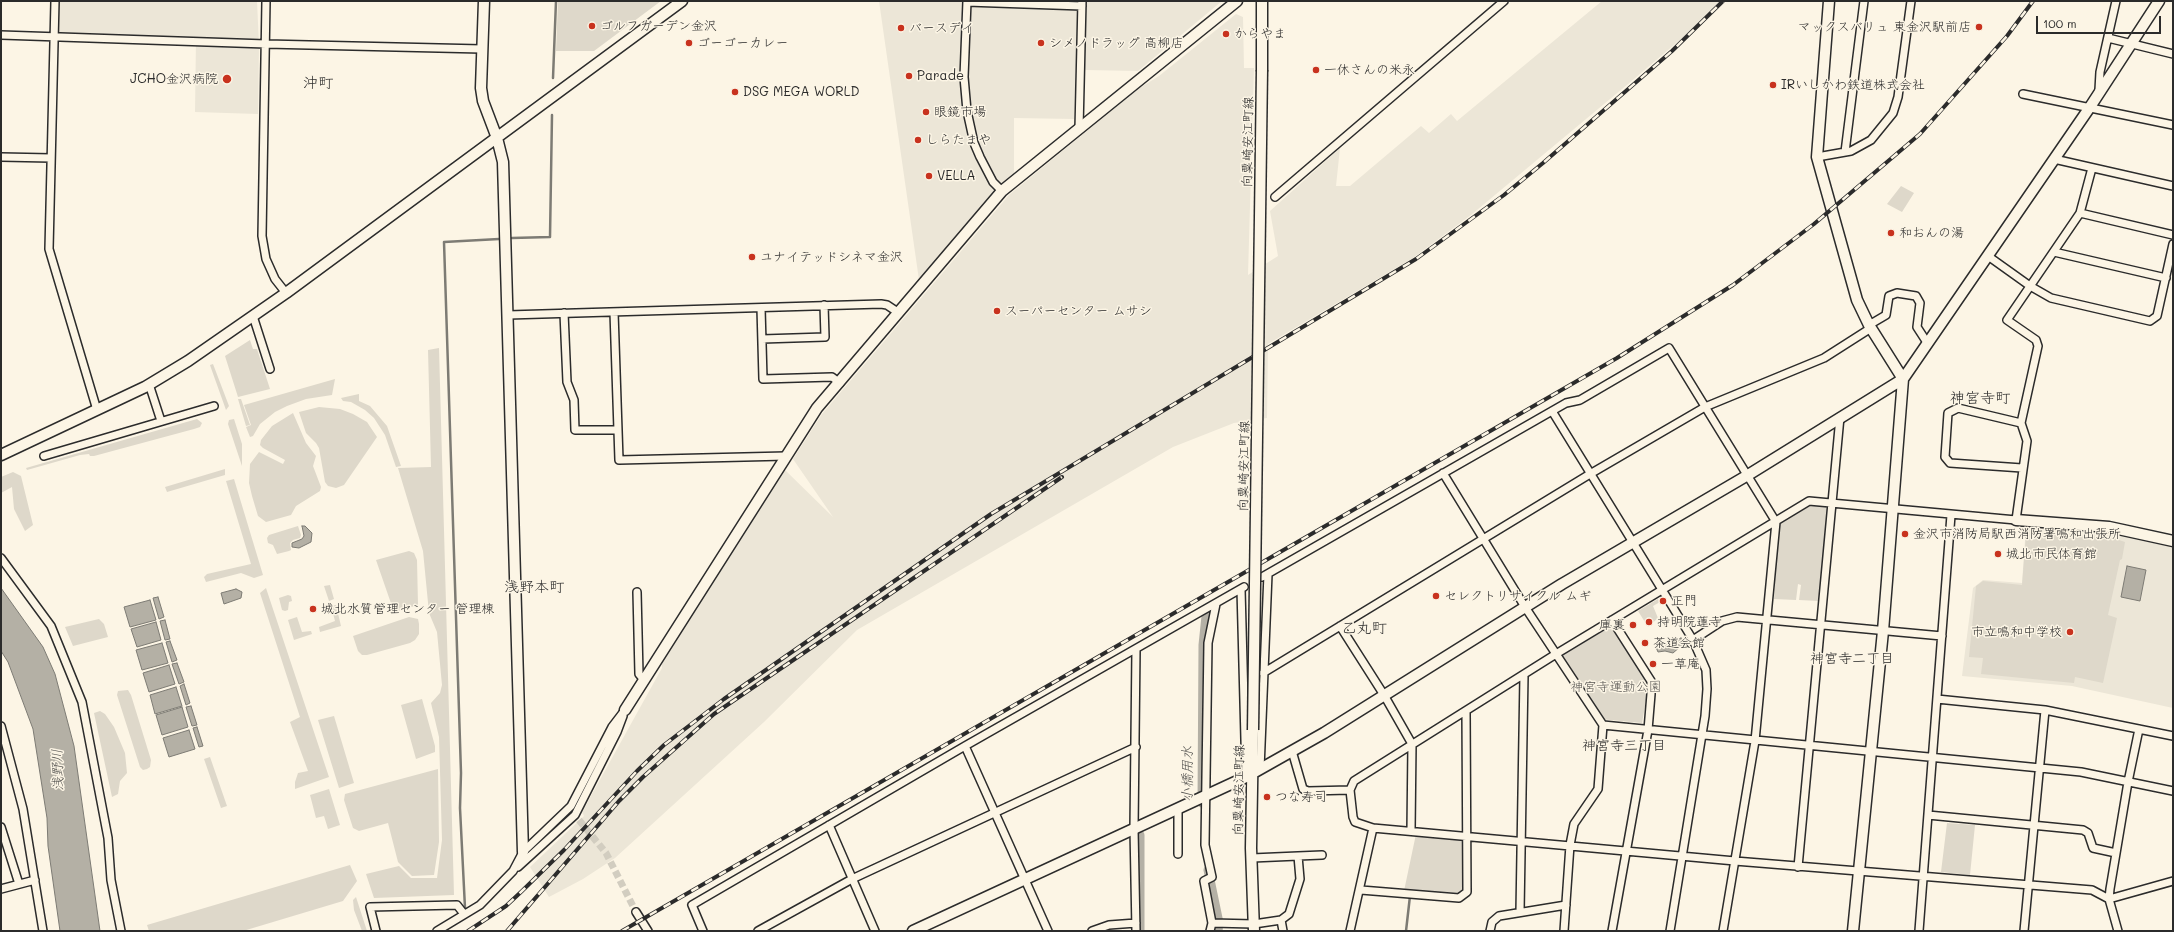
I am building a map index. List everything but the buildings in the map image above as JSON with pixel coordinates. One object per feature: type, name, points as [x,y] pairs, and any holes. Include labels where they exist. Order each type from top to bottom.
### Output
[{"type":"street","points":[[55,1],[49,249],[97,410]]},
{"type":"street","points":[[266,1],[262,236],[266,259],[275,279],[286,293]]},
{"type":"street","points":[[484,1],[481,79],[483,101],[497,138],[503,162],[523,852]]},
{"type":"street","points":[[1,455],[149,384],[188,361],[286,293],[682,1]]},
{"type":"street","points":[[1002,191],[994,182],[980,157],[974,143],[967,111],[964,77],[967,1],[1082,4],[1079,129]]},
{"type":"street","points":[[513,871],[523,852],[571,806],[612,727],[625,710],[817,408],[899,314],[1002,191],[1237,1]]},
{"type":"street","name":"向粟崎安江町線","points":[[1254,927],[1252,858],[1253,730],[1262,1]]},
{"type":"street","points":[[1275,196],[1504,1]]},
{"type":"street","points":[[1829,1],[1817,156],[1857,300],[1870,326],[1903,379],[1883,631],[1853,931]]},
{"type":"street","points":[[1845,152],[1864,1]]},
{"type":"street","points":[[1817,156],[1851,151],[1871,140],[1893,113],[1898,97],[1911,1]]},
{"type":"street","points":[[2100,90],[2100,72],[2116,1]]},
{"type":"street","points":[[913,931],[1206,797],[1253,773],[1384,695],[1525,607],[1748,475],[1903,379],[2090,107],[2159,1]]},
{"type":"street","points":[[1,35],[266,44],[482,49]]},
{"type":"street","points":[[2108,38],[2173,54]]},
{"type":"street","points":[[2024,94],[2173,125]]},
{"type":"street","points":[[1,157],[52,158]]},
{"type":"street","points":[[2054,159],[2173,186]]},
{"type":"street","points":[[2016,520],[2022,468],[2027,441],[2021,423],[2038,346],[2036,340],[2007,320],[2080,213],[2092,168]]},
{"type":"street","points":[[2080,213],[2173,235]]},
{"type":"street","points":[[1988,256],[2030,286],[2051,298],[2150,321],[2157,316],[2173,244]]},
{"type":"street","points":[[2054,252],[2166,278]]},
{"type":"street","points":[[1263,673],[1590,474],[1705,407],[1824,358],[1886,315],[1889,296],[1897,293],[1916,296],[1920,303],[1917,327],[1928,344]]},
{"type":"street","points":[[508,315],[881,304],[887,305],[899,314]]},
{"type":"street","points":[[762,339],[825,337],[824,305]]},
{"type":"street","points":[[761,308],[763,378],[832,377],[840,382]]},
{"type":"street","points":[[614,312],[619,460],[786,456]]},
{"type":"street","points":[[564,314],[567,382],[574,400],[575,430],[618,430]]},
{"type":"street","points":[[253,316],[270,369]]},
{"type":"street","points":[[1253,773],[1263,673],[1265,575],[1566,403],[1580,400],[1669,348],[1776,522],[1768,619],[1755,741],[1723,931]]},
{"type":"street","points":[[149,384],[160,421]]},
{"type":"street","points":[[44,456],[214,406]]},
{"type":"street","points":[[2021,423],[1958,408],[1948,413],[1945,457],[1950,463],[2022,468]]},
{"type":"street","points":[[1552,411],[1693,640],[1706,670],[1707,689],[1701,735],[1670,931]]},
{"type":"street","points":[[1798,867],[1840,417]]},
{"type":"street","points":[[1444,473],[1525,607],[1603,725],[1598,789],[1574,824],[1570,845],[1564,931]]},
{"type":"street","points":[[2173,541],[2109,528],[1951,515],[1809,501],[1556,654],[1412,744],[1354,781],[1350,790],[1355,822],[1373,828],[1798,867],[2092,890],[2109,899],[2173,882]]},
{"type":"street","points":[[1919,931],[1951,515]]},
{"type":"street","points":[[1,558],[51,626],[82,702],[108,838],[111,880],[122,931]]},
{"type":"street","points":[[703,931],[692,905],[965,746],[1242,588],[1253,773]]},
{"type":"street","points":[[637,592],[639,674],[644,680]]},
{"type":"street","points":[[1216,604],[1208,644],[1205,845],[1212,877],[1204,881],[1211,927],[1254,927],[1281,920],[1289,914],[1300,879],[1298,856]]},
{"type":"street","points":[[1693,640],[1722,621],[1738,617],[1942,636]]},
{"type":"street","points":[[1612,620],[1651,681],[1648,730],[1625,850],[1612,931]]},
{"type":"street","points":[[1340,626],[1384,695],[1412,744],[1411,831]]},
{"type":"street","points":[[1136,649],[1134,829],[1136,931]]},
{"type":"street","points":[[1520,912],[1524,675]]},
{"type":"street","points":[[1937,699],[2045,710],[2173,736]]},
{"type":"street","points":[[437,931],[480,905],[513,871],[578,818],[617,732],[625,710]]},
{"type":"street","points":[[2024,931],[2045,710]]},
{"type":"street","points":[[1361,890],[1459,898],[1467,892],[1465,836],[1466,711]]},
{"type":"street","points":[[1603,725],[1755,741],[2039,767],[2081,772],[2173,791]]},
{"type":"street","points":[[1,726],[23,809],[43,931]]},
{"type":"street","points":[[2118,931],[2109,899],[2128,782],[2139,729]]},
{"type":"street","points":[[965,746],[1048,931]]},
{"type":"street","points":[[758,931],[852,879],[1136,747]]},
{"type":"street","points":[[1292,751],[1303,788],[1308,791],[1350,790]]},
{"type":"street","points":[[1178,809],[1178,854]]},
{"type":"street","points":[[1928,815],[2083,830],[2088,833],[2093,848],[2116,853]]},
{"type":"street","points":[[829,826],[875,931]]},
{"type":"street","points":[[1,827],[19,884]]},
{"type":"street","points":[[1350,931],[1361,890],[1373,828]]},
{"type":"street","points":[[1252,858],[1322,855]]},
{"type":"street","points":[[1,889],[35,880]]},
{"type":"street","points":[[376,931],[370,907],[458,905],[464,914]]},
{"type":"street","points":[[1490,931],[1492,922],[1499,916],[1566,905]]},
{"type":"street","points":[[636,912],[648,931]]},
{"type":"street","points":[[1281,920],[1283,931]]},
{"type":"street","points":[[1092,931],[1109,925],[1136,923]]},
{"type":"shaded area","name":"JCHO金沢病院","points":[[59,1],[257,1],[259,45],[258,114],[195,112],[196,39],[62,35],[58,31]]},
{"type":"shaded area","points":[[879,1],[1078,1],[1074,119],[1014,118],[1014,174],[999,186],[919,280]]},
{"type":"shaded area","points":[[1085,1],[1222,1],[1138,71],[1086,70],[1083,68]]},
{"type":"shaded area","points":[[1602,1],[1720,1],[1688,33],[1471,215],[1413,258],[1268,344],[1267,418],[1234,423],[1173,447],[857,630],[764,722],[615,858],[583,879],[549,897],[530,867],[584,816],[582,812],[662,668],[662,659],[784,469],[833,517],[793,459],[822,414],[1009,195],[1138,89],[1159,76],[1236,14],[1243,17],[1244,68],[1254,68],[1248,275],[1278,256],[1270,211],[1340,148],[1336,186],[1350,186],[1421,126],[1429,133],[1451,114],[1457,121]]},
{"type":"shaded area","name":"市立鳴和中学校","points":[[2026,526],[2114,535],[2173,547],[2173,708],[2072,686],[1962,676],[1973,588],[1983,580],[2022,583]]},
{"type":"green space","name":"ゴルフガーデン金沢","points":[[558,1],[661,1],[594,51],[556,51]]},
{"type":"green space","points":[[1901,186],[1914,193],[1902,212],[1887,204]]},
{"type":"green space","points":[[250,340],[253,349],[257,349],[270,389],[238,397],[225,356]]},
{"type":"green space","points":[[439,348],[454,895],[374,898],[366,874],[399,866],[411,878],[437,878],[442,840],[439,737],[431,703],[440,693],[442,685],[437,632],[429,613],[423,551],[398,468],[431,467],[428,350]]},
{"type":"green space","points":[[213,364],[229,406],[226,410],[210,365]]},
{"type":"green space","points":[[335,379],[332,395],[306,399],[275,412],[260,424],[253,436],[250,437],[246,427],[251,425],[244,405]]},
{"type":"green space","points":[[359,394],[359,401],[370,406],[387,426],[401,466],[396,467],[385,435],[374,418],[365,410],[351,402],[343,401],[341,398]]},
{"type":"green space","points":[[238,399],[241,399],[250,425],[246,426]]},
{"type":"green space","points":[[319,407],[340,409],[353,414],[367,422],[377,437],[344,485],[336,488],[328,486],[325,482],[319,448],[306,433],[299,412]]},
{"type":"green space","points":[[293,413],[306,443],[316,456],[313,466],[321,487],[320,491],[296,506],[291,515],[266,522],[258,516],[252,496],[249,483],[250,464],[259,452],[283,464],[285,460],[260,445],[261,440],[272,426]]},
{"type":"green space","points":[[197,419],[202,423],[200,427],[194,429],[94,456],[90,456],[89,454],[80,455],[27,470],[26,468]]},
{"type":"green space","points":[[234,419],[242,444],[242,466],[228,424],[229,420]]},
{"type":"green space","points":[[225,469],[225,475],[167,492],[165,487]]},
{"type":"green space","points":[[13,472],[21,476],[33,525],[25,531],[14,509],[12,487],[1,493],[1,477]]},
{"type":"green space","points":[[234,479],[263,575],[254,578],[241,573],[206,582],[204,577],[207,574],[251,564],[226,481]]},
{"type":"green space","points":[[1807,505],[1826,507],[1828,510],[1819,601],[1799,600],[1801,585],[1798,584],[1796,600],[1774,599],[1778,523]]},
{"type":"green space","points":[[298,526],[301,535],[300,538],[293,540],[290,543],[291,550],[277,554],[273,545],[268,543],[267,538],[269,535]]},
{"type":"green space","name":"市立鳴和中学校","points":[[2030,531],[2113,538],[2125,542],[2108,615],[2117,618],[2103,683],[2075,677],[2074,683],[1981,674],[1983,658],[1969,657],[1976,586],[1983,581],[2022,585],[2026,534]]},
{"type":"green space","points":[[409,551],[414,553],[417,560],[418,605],[394,612],[376,560]]},
{"type":"green space","points":[[330,585],[334,599],[329,601],[324,586]]},
{"type":"green space","points":[[266,588],[329,777],[295,789],[295,782],[298,773],[308,771],[290,722],[300,717],[260,593]]},
{"type":"green space","points":[[288,595],[291,596],[292,601],[289,602],[288,610],[285,611],[282,610],[279,598]]},
{"type":"green space","points":[[1658,599],[1660,602],[1653,606],[1658,618],[1648,627],[1638,611]]},
{"type":"green space","points":[[336,605],[341,626],[320,632],[319,627],[335,621],[331,606]]},
{"type":"green space","points":[[297,617],[302,632],[311,631],[312,634],[294,640],[288,620]]},
{"type":"green space","points":[[409,617],[418,619],[419,634],[415,640],[410,643],[367,655],[362,655],[358,651],[353,636]]},
{"type":"green space","points":[[99,619],[104,624],[108,637],[73,646],[65,627]]},
{"type":"green space","name":"神宮寺運動公園","points":[[1610,624],[1646,678],[1648,689],[1642,723],[1600,719],[1560,652]]},
{"type":"green space","points":[[128,690],[131,695],[151,760],[150,767],[143,770],[140,767],[117,695],[118,691]]},
{"type":"green space","points":[[422,699],[435,746],[435,752],[416,759],[401,705]]},
{"type":"green space","points":[[100,711],[105,714],[114,727],[125,753],[127,773],[120,781],[118,794],[112,797],[94,713]]},
{"type":"green space","points":[[334,716],[354,783],[339,788],[318,720]]},
{"type":"green space","points":[[210,757],[227,806],[221,808],[204,759]]},
{"type":"green space","points":[[438,769],[439,842],[434,875],[412,876],[398,862],[388,823],[359,831],[353,828],[344,800],[345,794]]},
{"type":"green space","points":[[329,789],[340,825],[328,829],[324,816],[316,818],[310,795]]},
{"type":"green space","points":[[1947,823],[1975,825],[1970,875],[1941,872]]},
{"type":"green space","points":[[1416,834],[1456,837],[1464,842],[1464,891],[1458,896],[1404,891]]},
{"type":"green space","points":[[350,865],[357,881],[343,901],[243,931],[149,931],[147,925]]},
{"type":"green space","points":[[356,897],[367,931],[362,931],[354,910],[353,900]]},
{"type":"water","points":[[302,526],[305,526],[312,533],[311,542],[299,548],[292,547],[292,543],[302,539],[304,536]]},
{"type":"water","points":[[2127,566],[2146,570],[2140,601],[2121,597]]},
{"type":"water","name":"浅野川","points":[[1,588],[43,647],[55,674],[74,746],[100,931],[60,931],[48,846],[47,818],[33,729],[8,662],[1,651]]},
{"type":"water","points":[[236,589],[242,592],[241,598],[224,604],[221,593]]},
{"type":"water","points":[[158,597],[164,617],[159,619],[153,598]]},
{"type":"water","points":[[150,600],[156,620],[130,627],[124,607]]},
{"type":"water","points":[[165,620],[170,639],[165,640],[160,621]]},
{"type":"water","points":[[156,622],[161,640],[137,647],[131,629]]},
{"type":"water","points":[[1681,638],[1683,643],[1688,644],[1686,646],[1681,646],[1673,653],[1665,651],[1658,652],[1655,645],[1661,642],[1665,645]]},
{"type":"water","points":[[170,641],[177,660],[172,662],[166,642]]},
{"type":"water","points":[[162,643],[168,663],[142,670],[136,650]]},
{"type":"water","points":[[177,663],[184,682],[179,684],[172,664]]},
{"type":"water","points":[[169,665],[175,684],[149,692],[143,673]]},
{"type":"water","points":[[184,684],[190,703],[186,705],[180,686]]},
{"type":"water","points":[[176,687],[182,706],[155,714],[150,695]]},
{"type":"water","points":[[191,706],[197,725],[192,726],[186,707]]},
{"type":"water","points":[[182,707],[188,727],[162,735],[156,715]]},
{"type":"water","points":[[197,727],[203,746],[199,747],[193,728]]},
{"type":"water","points":[[189,730],[195,749],[169,757],[163,738]]},
{"type":"waterway","points":[[553,78],[556,1]]},
{"type":"waterway","points":[[512,238],[550,237],[552,115]]},
{"type":"waterway","points":[[465,908],[460,808],[461,773],[444,242],[499,239]]},
{"type":"waterway","name":"小橋用水","points":[[1202,803],[1203,645],[1206,616]]},
{"type":"waterway","points":[[1140,835],[1140,931]]},
{"type":"waterway","name":"小橋用水","points":[[1208,870],[1219,923],[1218,931]]},
{"type":"waterway","points":[[1406,931],[1410,896]]},
{"type":"tunnel","points":[[579,820],[606,853],[636,912]]},
{"type":"railway","points":[[468,931],[506,906],[564,850],[637,771],[664,745],[724,699],[991,514],[1416,259],[1504,195],[1543,163],[1672,51],[1723,1]]},
{"type":"railway","points":[[622,931],[1617,358],[1733,285],[1814,224],[1920,134],[2007,36],[2033,1]]},
{"type":"railway","points":[[507,931],[619,801],[643,777],[714,714],[1062,477]]},
{"type":"place","name":"ゴルフガーデン金沢","points":[[592,26]]},
{"type":"place","name":"マックスバリュ 東金沢駅前店","points":[[1979,27]]},
{"type":"place","name":"バースデイ","points":[[901,28]]},
{"type":"place","name":"からやま","points":[[1226,34]]},
{"type":"place","name":"ゴーゴーカレー","points":[[689,43]]},
{"type":"place","name":"シメノドラッグ 高柳店","points":[[1041,43]]},
{"type":"place","name":"一休さんの米永","points":[[1316,70]]},
{"type":"place","name":"Parade","points":[[909,76]]},
{"type":"place","name":"JCHO金沢病院","points":[[227,79]]},
{"type":"place","name":"IRいしかわ鉄道株式会社","points":[[1773,85]]},
{"type":"place","name":"DSG MEGA WORLD","points":[[735,92]]},
{"type":"place","name":"眼鏡市場","points":[[926,112]]},
{"type":"place","name":"しらたまや","points":[[918,140]]},
{"type":"place","name":"VELLA","points":[[929,176]]},
{"type":"place","name":"和おんの湯","points":[[1891,233]]},
{"type":"place","name":"ユナイテッドシネマ金沢","points":[[752,257]]},
{"type":"place","name":"スーパーセンター ムサシ","points":[[997,311]]},
{"type":"place","name":"金沢市消防局駅西消防署鳴和出張所","points":[[1905,534]]},
{"type":"place","name":"城北市民体育館","points":[[1998,554]]},
{"type":"place","name":"セレクトリサイクル ムギ","points":[[1436,596]]},
{"type":"place","name":"正門","points":[[1663,601]]},
{"type":"place","name":"城北水質管理センター 管理棟","points":[[313,609]]},
{"type":"place","name":"持明院蓮寺","points":[[1649,622]]},
{"type":"place","name":"庫裏","points":[[1633,625]]},
{"type":"place","name":"市立鳴和中学校","points":[[2070,632]]},
{"type":"place","name":"茶道会館","points":[[1645,643]]},
{"type":"place","name":"一草庵","points":[[1653,664]]},
{"type":"place","name":"つな寿司","points":[[1267,797]]},
{"type":"district","name":"沖町","points":[[318,83]]},
{"type":"district","name":"神宮寺町","points":[[1980,398]]},
{"type":"district","name":"浅野本町","points":[[534,587]]},
{"type":"district","name":"乙丸町","points":[[1364,628]]},
{"type":"district","name":"神宮寺二丁目","points":[[1852,659]]},
{"type":"district","name":"神宮寺三丁目","points":[[1624,746]]}]
